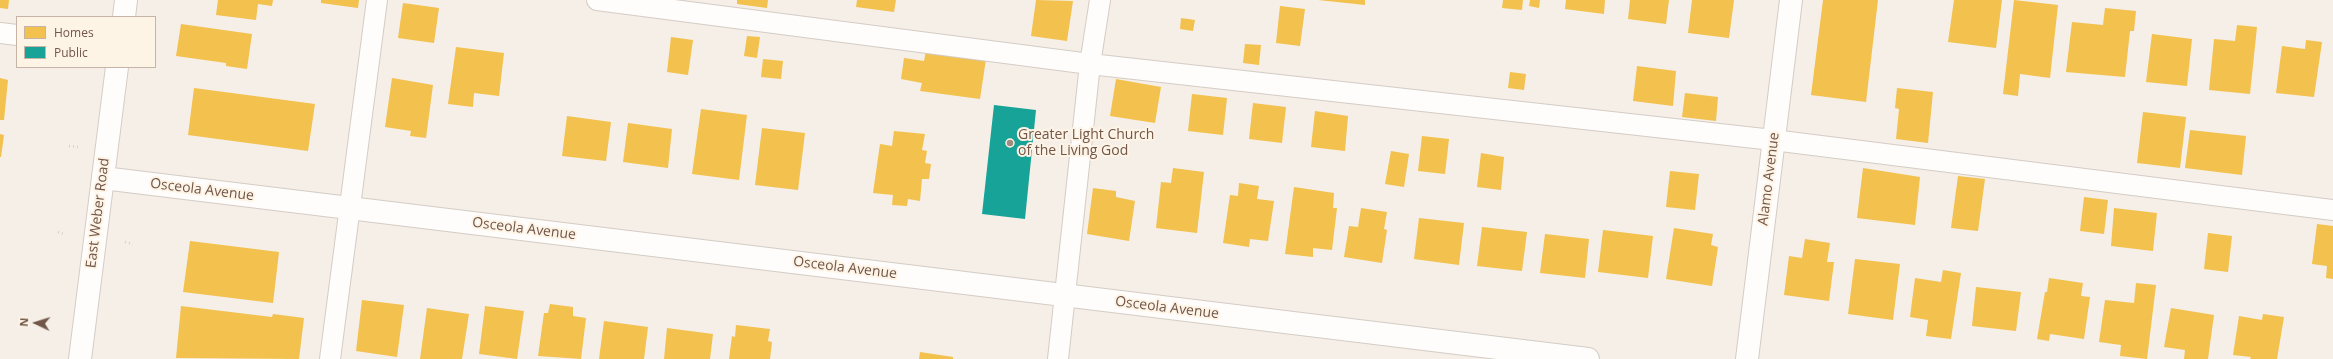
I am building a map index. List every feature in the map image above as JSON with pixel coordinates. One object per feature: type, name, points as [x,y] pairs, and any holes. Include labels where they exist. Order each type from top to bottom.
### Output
[{"type":"street","points":[[124,16],[126,0]]},
{"type":"street","name":"Alamo Avenue","points":[[1747,359],[1791,0]]},
{"type":"street","name":"East Weber Road","points":[[80,359],[117,68]]},
{"type":"street","name":"Osceola Avenue","points":[[103,178],[900,274],[1066,297],[1588,359]]},
{"type":"lane","points":[[330,359],[377,0]]},
{"type":"lane","points":[[597,0],[1090,64],[1773,140],[2333,210]]},
{"type":"lane","points":[[1058,359],[1066,297],[1090,64],[1100,0]]},
{"type":"lane","points":[[0,33],[16,36]]},
{"type":"path","points":[[69,146],[78,147]]},
{"type":"path","points":[[58,232],[64,234]]},
{"type":"path","points":[[125,242],[133,244]]},
{"type":"building: Homes","points":[[0,0],[9,0],[8,9],[0,8]]},
{"type":"building: Homes","points":[[218,0],[273,0],[272,6],[258,4],[256,20],[216,15]]},
{"type":"building: Homes","points":[[321,0],[359,0],[358,8],[321,3]]},
{"type":"building: Homes","points":[[737,0],[768,0],[767,8],[737,4]]},
{"type":"building: Homes","points":[[857,0],[896,0],[894,12],[856,7]]},
{"type":"building: Homes","points":[[1036,0],[1073,1],[1067,41],[1031,36]]},
{"type":"building: Homes","points":[[1318,0],[1365,0],[1365,5]]},
{"type":"building: Homes","points":[[1503,0],[1523,0],[1522,10],[1502,8]]},
{"type":"building: Homes","points":[[1530,0],[1540,0],[1539,8],[1529,6]]},
{"type":"building: Homes","points":[[1566,0],[1605,0],[1604,14],[1565,9]]},
{"type":"building: Homes","points":[[1630,0],[1669,0],[1666,24],[1628,19]]},
{"type":"building: Homes","points":[[1692,0],[1734,0],[1729,38],[1688,33]]},
{"type":"building: Homes","points":[[1823,0],[1878,0],[1866,102],[1811,95]]},
{"type":"building: Homes","points":[[1954,0],[2002,0],[1996,48],[1948,42]]},
{"type":"building: Homes","points":[[2014,0],[2058,5],[2050,78],[2020,74],[2018,96],[2003,94]]},
{"type":"building: Homes","points":[[403,3],[439,8],[434,43],[398,38]]},
{"type":"building: Homes","points":[[1280,6],[1305,9],[1300,46],[1276,43]]},
{"type":"building: Homes","points":[[2105,8],[2136,11],[2134,31],[2130,31],[2125,77],[2066,72],[2072,22],[2103,25]]},
{"type":"building: Homes","points":[[1181,18],[1195,20],[1193,31],[1180,29]]},
{"type":"building: Homes","points":[[181,24],[252,34],[247,69],[226,66],[226,63],[176,56]]},
{"type":"building: Homes","points":[[2237,25],[2257,27],[2250,94],[2209,90],[2214,39],[2235,41]]},
{"type":"building: Homes","points":[[2152,34],[2192,39],[2187,86],[2146,82]]},
{"type":"building: Homes","points":[[747,36],[760,37],[757,58],[744,56]]},
{"type":"building: Homes","points":[[671,37],[693,40],[688,75],[667,72]]},
{"type":"building: Homes","points":[[2306,40],[2322,42],[2314,97],[2276,93],[2282,46],[2305,49]]},
{"type":"building: Homes","points":[[1245,44],[1261,45],[1259,65],[1243,63]]},
{"type":"building: Homes","points":[[456,47],[504,53],[499,96],[474,93],[473,107],[448,104]]},
{"type":"building: Homes","points":[[926,51],[986,59],[980,99],[920,91],[922,83],[901,79],[904,58],[924,61]]},
{"type":"building: Homes","points":[[763,59],[783,61],[781,79],[761,77]]},
{"type":"building: Homes","points":[[1637,66],[1676,71],[1673,106],[1633,101]]},
{"type":"building: Homes","points":[[1510,72],[1526,74],[1524,90],[1508,88]]},
{"type":"building: Homes","points":[[0,78],[8,80],[4,120],[0,120]]},
{"type":"building: Homes","points":[[392,78],[433,85],[426,138],[410,136],[411,131],[385,127]]},
{"type":"building: Homes","points":[[1116,79],[1161,87],[1155,123],[1110,116]]},
{"type":"building: Homes","points":[[194,88],[315,104],[308,151],[188,135]]},
{"type":"building: Homes","points":[[1897,88],[1933,92],[1928,143],[1896,139],[1899,109],[1895,108]]},
{"type":"building: Homes","points":[[1685,93],[1718,97],[1716,121],[1682,117]]},
{"type":"building: Homes","points":[[1192,94],[1227,98],[1223,135],[1188,131]]},
{"type":"building: Homes","points":[[1253,103],[1286,107],[1282,143],[1249,139]]},
{"type":"building: Homes","points":[[701,109],[747,115],[739,180],[692,174]]},
{"type":"building: Homes","points":[[1315,111],[1348,116],[1345,151],[1311,147]]},
{"type":"building: Homes","points":[[2143,112],[2186,117],[2180,168],[2137,163]]},
{"type":"building: Homes","points":[[567,116],[611,122],[606,161],[562,156]]},
{"type":"building: Homes","points":[[628,123],[672,129],[668,168],[623,162]]},
{"type":"building: Homes","points":[[762,128],[805,133],[798,190],[755,185]]},
{"type":"building: Homes","points":[[2190,130],[2246,136],[2242,175],[2185,168]]},
{"type":"building: Homes","points":[[894,131],[925,134],[922,150],[927,151],[925,163],[931,164],[929,179],[922,179],[920,201],[908,199],[907,206],[892,205],[893,195],[873,193],[880,144],[892,146]]},
{"type":"building: Homes","points":[[0,134],[4,135],[1,157],[0,157]]},
{"type":"building: Homes","points":[[1422,136],[1449,139],[1445,174],[1418,171]]},
{"type":"building: Homes","points":[[1391,151],[1409,154],[1404,187],[1385,184]]},
{"type":"building: Homes","points":[[1481,153],[1504,157],[1501,190],[1477,187]]},
{"type":"building: Homes","points":[[1173,168],[1204,172],[1197,233],[1156,228],[1161,182],[1171,183]]},
{"type":"building: Homes","points":[[1863,168],[1920,177],[1915,225],[1857,218]]},
{"type":"building: Homes","points":[[1670,171],[1699,174],[1695,210],[1666,207]]},
{"type":"building: Homes","points":[[1958,176],[1985,179],[1978,231],[1951,228]]},
{"type":"building: Homes","points":[[1239,183],[1259,186],[1257,199],[1274,201],[1268,241],[1250,239],[1249,247],[1223,243],[1230,195],[1238,196]]},
{"type":"building: Homes","points":[[1294,187],[1334,193],[1333,208],[1337,208],[1332,250],[1313,248],[1313,257],[1285,254]]},
{"type":"building: Homes","points":[[1093,188],[1116,191],[1116,197],[1135,201],[1129,241],[1087,234]]},
{"type":"building: Homes","points":[[2084,197],[2108,200],[2104,234],[2080,231]]},
{"type":"building: Homes","points":[[1361,208],[1387,212],[1384,229],[1387,230],[1382,263],[1344,257],[1349,226],[1358,227]]},
{"type":"building: Homes","points":[[2114,208],[2157,213],[2153,251],[2111,246]]},
{"type":"building: Homes","points":[[1419,218],[1464,223],[1459,265],[1414,259]]},
{"type":"building: Homes","points":[[2317,224],[2333,226],[2333,279],[2326,278],[2327,266],[2312,264]]},
{"type":"building: Homes","points":[[1482,227],[1527,232],[1522,271],[1477,266]]},
{"type":"building: Homes","points":[[1674,228],[1713,234],[1711,245],[1718,247],[1712,286],[1666,279]]},
{"type":"building: Homes","points":[[1603,230],[1653,236],[1648,278],[1598,272]]},
{"type":"building: Homes","points":[[2208,233],[2232,236],[2228,272],[2204,269]]},
{"type":"building: Homes","points":[[1545,234],[1589,239],[1585,278],[1540,273]]},
{"type":"building: Homes","points":[[1805,239],[1830,243],[1827,262],[1834,262],[1829,301],[1784,295],[1789,256],[1802,258]]},
{"type":"building: Homes","points":[[190,241],[279,252],[273,303],[183,292]]},
{"type":"building: Homes","points":[[1855,259],[1900,264],[1893,320],[1848,314]]},
{"type":"building: Homes","points":[[1943,270],[1961,273],[1951,339],[1926,336],[1928,320],[1910,317],[1915,278],[1941,282]]},
{"type":"building: Homes","points":[[2049,278],[2083,283],[2081,296],[2090,297],[2084,339],[2050,334],[2049,341],[2037,339],[2045,292],[2047,292]]},
{"type":"building: Homes","points":[[2136,283],[2156,285],[2147,359],[2120,356],[2121,345],[2099,342],[2105,300],[2134,303]]},
{"type":"building: Homes","points":[[1976,287],[2021,292],[2016,331],[1972,326]]},
{"type":"building: Homes","points":[[362,300],[404,305],[397,357],[356,351]]},
{"type":"building: Homes","points":[[550,304],[573,307],[573,316],[586,318],[581,359],[538,356],[544,313],[548,313]]},
{"type":"building: Homes","points":[[181,306],[272,317],[273,314],[304,318],[299,359],[176,358]]},
{"type":"building: Homes","points":[[485,306],[524,311],[517,359],[479,354]]},
{"type":"building: Homes","points":[[427,308],[469,314],[462,359],[420,359]]},
{"type":"building: Homes","points":[[2171,308],[2214,315],[2208,359],[2184,359],[2185,350],[2164,347]]},
{"type":"building: Homes","points":[[2263,314],[2284,317],[2277,359],[2250,359],[2251,357],[2233,355],[2239,316],[2262,320]]},
{"type":"building: Homes","points":[[604,321],[648,327],[644,359],[599,359]]},
{"type":"building: Homes","points":[[736,325],[770,329],[768,341],[772,342],[770,359],[729,359],[732,336],[735,337]]},
{"type":"building: Homes","points":[[667,328],[713,334],[710,359],[664,359]]},
{"type":"building: Homes","points":[[920,352],[953,357],[953,359],[919,359]]},
{"type":"building: Public","points":[[994,105],[1036,110],[1025,219],[982,214]]},
{"type":"place","name":"Greater Light Church of the Living God","points":[[1010,143]]}]
